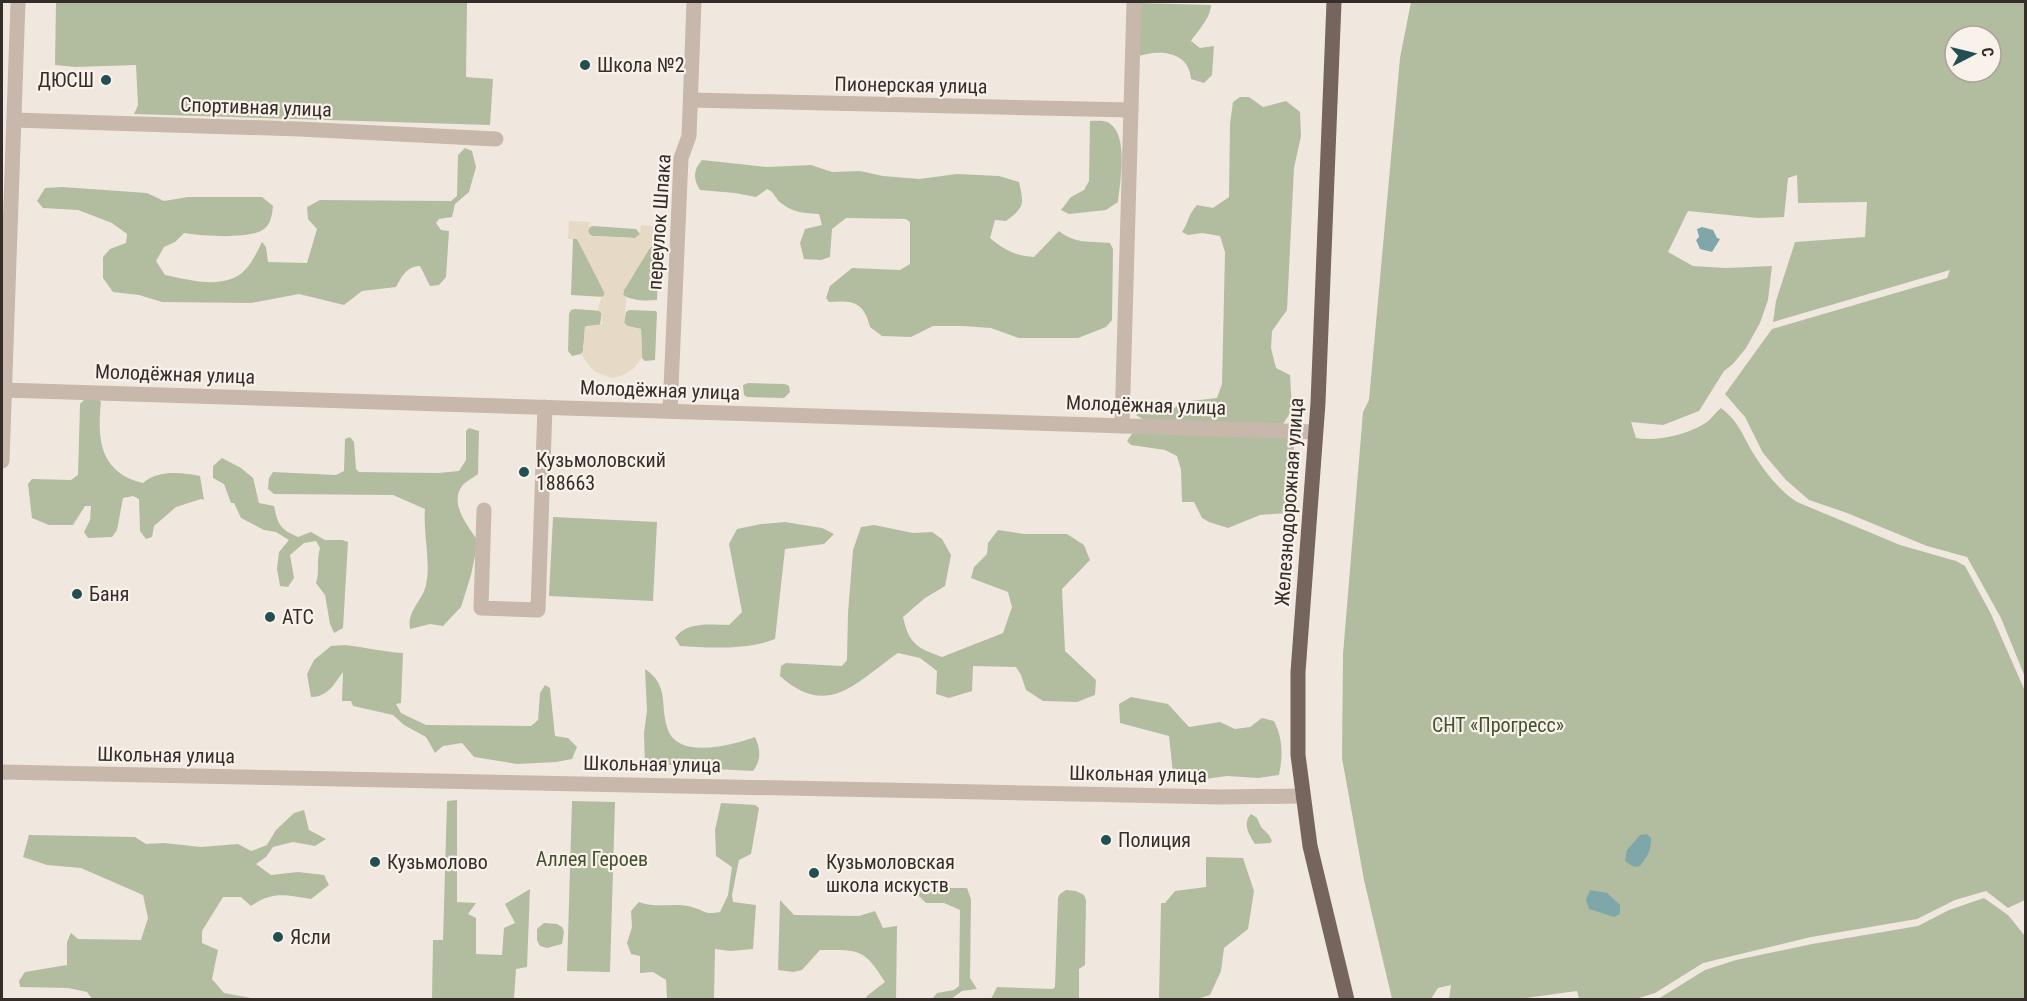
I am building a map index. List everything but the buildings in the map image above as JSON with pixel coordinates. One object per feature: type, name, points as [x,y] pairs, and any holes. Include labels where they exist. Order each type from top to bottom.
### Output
[{"type":"main road","name":"Железнодорожная улица","points":[[1334,2],[1315,432],[1298,672],[1298,755],[1310,846],[1347,999]]},
{"type":"street","points":[[2,461],[18,2]]},
{"type":"street","name":"переулок Шпака","points":[[670,411],[681,158],[689,136],[694,2]]},
{"type":"street","points":[[1122,426],[1134,2]]},
{"type":"street","name":"Пионерская улица","points":[[691,100],[1131,110]]},
{"type":"street","name":"Спортивная улица","points":[[14,120],[299,129],[496,139]]},
{"type":"street","name":"Молодёжная улица","points":[[4,390],[1315,432]]},
{"type":"street","points":[[484,510],[481,608],[538,610],[545,407]]},
{"type":"street","name":"Школьная улица","points":[[2,772],[1221,797],[1302,796]]},
{"type":"green space","points":[[56,2],[467,2],[466,77],[493,79],[490,125],[134,114],[138,105],[136,65],[75,67],[55,65]]},
{"type":"green space","name":"СНТ «Прогресс»","points":[[1411,2],[2025,2],[2025,677],[2001,618],[1967,557],[1927,546],[1809,500],[1786,480],[1763,453],[1745,417],[1725,394],[1772,329],[1947,278],[1950,270],[1773,322],[1776,301],[1795,242],[1865,237],[1867,202],[1798,203],[1797,175],[1788,178],[1784,217],[1758,218],[1688,211],[1668,252],[1693,266],[1726,268],[1772,266],[1768,300],[1760,323],[1746,348],[1724,371],[1699,411],[1663,425],[1631,422],[1636,438],[1663,438],[1700,426],[1721,408],[1736,423],[1767,473],[1784,492],[1797,502],[1900,545],[1956,561],[1965,566],[1991,614],[2025,691],[2025,900],[2008,908],[1986,891],[1955,900],[1917,919],[1811,937],[1703,963],[1655,993],[1636,999],[1579,999],[1577,991],[1519,999],[1449,999],[1451,985],[1438,988],[1431,999],[1392,999],[1364,880],[1342,758],[1343,654],[1363,412],[1369,400],[1400,58]]},
{"type":"green space","points":[[1136,3],[1211,5],[1207,19],[1191,41],[1200,48],[1214,46],[1212,75],[1204,83],[1191,79],[1185,62],[1171,54],[1153,53],[1136,57]]},
{"type":"green space","points":[[1240,97],[1249,97],[1263,107],[1286,101],[1300,112],[1301,136],[1294,168],[1287,310],[1272,331],[1271,348],[1276,368],[1290,375],[1292,410],[1283,424],[1144,420],[1136,415],[1145,410],[1173,409],[1182,402],[1217,398],[1222,384],[1225,252],[1220,236],[1202,233],[1188,235],[1182,232],[1191,212],[1197,205],[1213,208],[1229,197],[1230,124],[1233,102]]},
{"type":"green space","points":[[1090,121],[1109,123],[1119,138],[1122,160],[1118,202],[1106,210],[1069,214],[1061,210],[1071,197],[1084,190],[1089,181]]},
{"type":"green space","points":[[465,148],[472,151],[476,167],[469,192],[455,204],[452,217],[439,219],[436,223],[441,230],[449,231],[446,277],[439,285],[430,286],[420,266],[415,266],[405,272],[396,287],[362,291],[344,305],[299,294],[251,303],[162,302],[139,295],[113,292],[103,278],[103,257],[110,249],[126,243],[127,234],[112,223],[78,210],[43,208],[37,201],[45,188],[62,187],[147,193],[164,201],[188,197],[262,197],[273,206],[269,223],[261,231],[234,236],[184,233],[175,242],[164,247],[156,261],[165,275],[195,281],[217,282],[236,277],[244,271],[262,242],[266,247],[268,262],[307,263],[317,229],[308,219],[307,207],[320,200],[451,201],[457,196],[458,155]]},
{"type":"green space","points":[[702,160],[767,167],[811,165],[832,172],[860,171],[883,176],[919,179],[957,174],[999,176],[1019,182],[1022,195],[1020,208],[1006,221],[995,220],[990,238],[1010,252],[1034,257],[1059,231],[1077,240],[1110,243],[1113,249],[1112,320],[1106,327],[1078,338],[1019,338],[991,328],[963,326],[933,326],[911,337],[882,336],[870,327],[864,312],[856,304],[829,302],[826,298],[830,286],[852,268],[900,270],[910,264],[910,222],[906,219],[846,218],[832,229],[830,257],[821,260],[804,259],[800,243],[805,229],[822,225],[819,214],[790,209],[767,189],[756,197],[700,190],[695,175]]},
{"type":"green space","points":[[593,226],[636,229],[640,234],[635,238],[593,236],[588,231]]},
{"type":"green space","points":[[573,239],[577,239],[605,290],[604,297],[571,295]]},
{"type":"green space","points":[[654,244],[658,245],[659,249],[657,300],[635,299],[623,295],[624,290]]},
{"type":"green space","points":[[575,309],[602,311],[600,325],[585,327],[581,354],[572,356],[568,351],[569,314]]},
{"type":"green space","points":[[629,310],[656,311],[655,360],[645,361],[642,358],[641,329],[627,326],[624,323],[626,312]]},
{"type":"green space","points":[[748,383],[785,384],[789,386],[790,392],[784,398],[747,397],[744,395],[743,385]]},
{"type":"green space","points":[[97,398],[101,402],[100,429],[104,453],[118,471],[143,483],[162,474],[200,476],[204,500],[176,507],[154,526],[152,537],[146,539],[140,531],[139,499],[133,496],[123,498],[117,530],[112,537],[88,538],[84,532],[90,520],[91,506],[85,506],[73,525],[49,525],[32,518],[28,484],[32,479],[71,480],[78,475],[80,404],[85,399]]},
{"type":"green space","points":[[469,428],[479,431],[478,474],[462,486],[458,500],[461,515],[478,541],[461,607],[443,626],[430,624],[410,629],[411,616],[424,591],[427,577],[425,509],[393,495],[274,494],[268,489],[269,478],[273,472],[336,475],[344,471],[345,439],[350,437],[354,442],[356,469],[359,472],[459,471],[466,460],[466,431]]},
{"type":"green space","points":[[1134,431],[1285,436],[1294,444],[1292,489],[1287,513],[1260,515],[1228,528],[1209,522],[1202,518],[1194,502],[1182,502],[1181,470],[1177,456],[1165,450],[1131,445],[1127,441]]},
{"type":"green space","points":[[222,458],[241,468],[253,478],[259,503],[274,506],[279,522],[287,531],[298,537],[311,532],[325,540],[348,542],[343,628],[334,633],[330,624],[325,595],[316,583],[320,548],[316,541],[304,543],[290,555],[294,578],[288,587],[280,586],[277,569],[279,552],[289,540],[276,532],[264,530],[241,518],[234,503],[231,503],[224,484],[213,478],[213,466]]},
{"type":"green space","points":[[553,517],[657,522],[653,601],[549,596]]},
{"type":"green space","points":[[785,522],[822,528],[834,534],[824,544],[785,549],[775,639],[741,647],[680,646],[675,638],[686,629],[700,625],[729,625],[742,612],[729,544],[737,529]]},
{"type":"green space","points":[[874,525],[913,533],[932,532],[942,539],[951,555],[945,586],[925,598],[903,617],[908,633],[915,644],[942,657],[1003,633],[1012,607],[1008,592],[971,578],[974,567],[987,554],[988,543],[998,530],[1025,534],[1067,534],[1084,545],[1090,560],[1062,589],[1065,651],[1096,680],[1095,695],[1077,702],[1043,701],[1026,690],[1016,667],[973,666],[972,691],[949,698],[936,694],[937,671],[920,658],[898,653],[856,684],[828,695],[813,695],[797,689],[780,676],[781,666],[786,663],[842,666],[847,660],[853,550],[861,527]]},
{"type":"green space","points":[[345,645],[403,653],[401,703],[396,704],[401,713],[426,725],[531,726],[538,720],[540,693],[545,685],[550,688],[555,736],[568,738],[577,747],[572,759],[517,764],[474,757],[462,743],[443,746],[435,753],[426,737],[404,725],[393,715],[353,706],[351,701],[342,701],[343,672],[326,692],[311,697],[307,674],[314,660],[331,646]]},
{"type":"green space","points":[[645,669],[653,675],[661,688],[665,719],[672,738],[681,744],[706,748],[733,744],[755,737],[759,755],[758,763],[753,771],[678,767],[656,761],[645,766],[644,733],[647,711]]},
{"type":"green space","points":[[1131,697],[1168,704],[1189,727],[1220,722],[1235,729],[1250,727],[1262,718],[1274,721],[1281,747],[1279,775],[1258,778],[1227,776],[1198,780],[1173,773],[1169,736],[1120,723],[1119,704]]},
{"type":"green space","points":[[457,800],[457,902],[476,903],[468,914],[476,918],[476,954],[502,955],[504,928],[515,923],[505,904],[530,889],[527,967],[516,969],[514,999],[432,999],[433,940],[443,940],[447,801]]},
{"type":"green space","name":"Аллея Героев","points":[[572,801],[615,802],[610,972],[567,971]]},
{"type":"green space","points":[[721,803],[755,805],[759,808],[751,854],[739,860],[732,895],[733,902],[756,905],[753,949],[730,951],[715,949],[714,999],[667,999],[666,980],[653,972],[640,973],[640,956],[631,954],[627,943],[632,927],[631,911],[639,902],[652,905],[686,906],[708,913],[720,912],[728,895],[732,867],[716,856],[715,830]]},
{"type":"green space","points":[[304,810],[309,830],[326,839],[315,846],[293,842],[273,847],[266,857],[256,864],[271,875],[298,872],[324,875],[329,885],[311,899],[273,896],[251,906],[241,897],[223,897],[202,931],[202,943],[218,950],[212,979],[224,993],[256,999],[92,999],[87,992],[68,988],[20,987],[19,981],[25,972],[67,965],[67,942],[71,933],[78,939],[141,940],[148,918],[143,895],[81,868],[47,865],[23,857],[29,835],[135,837],[146,844],[164,843],[201,847],[238,844],[251,851],[267,845],[276,830],[294,813]]},
{"type":"green space","points":[[1251,814],[1257,818],[1261,827],[1269,835],[1272,841],[1270,843],[1255,844],[1247,825]]},
{"type":"green space","points":[[1206,857],[1243,858],[1254,891],[1248,929],[1224,948],[1221,971],[1210,995],[1197,999],[1159,999],[1161,903],[1165,903],[1175,891],[1206,887]]},
{"type":"green space","points":[[919,888],[967,888],[971,899],[970,978],[977,989],[962,991],[951,999],[932,999],[937,993],[954,990],[959,986],[960,910],[944,903],[926,903],[917,894]]},
{"type":"green space","points":[[1066,890],[1084,895],[1086,900],[1085,965],[1079,969],[1079,999],[991,999],[997,987],[1053,989],[1055,987],[1058,898]]},
{"type":"green space","points":[[1984,898],[2008,915],[2025,936],[2025,999],[1658,999],[1705,970],[1736,960],[1918,926],[1949,910]]},
{"type":"green space","points":[[780,900],[794,915],[859,916],[875,911],[883,928],[897,926],[896,999],[865,999],[885,982],[865,957],[852,951],[820,950],[802,970],[793,972],[778,970]]},
{"type":"green space","points":[[544,923],[557,924],[562,927],[564,932],[562,944],[547,948],[540,946],[537,940],[537,929]]},
{"type":"shaded area","points":[[569,221],[590,222],[588,231],[593,236],[635,238],[640,234],[641,225],[665,227],[665,245],[651,246],[624,290],[626,304],[624,322],[627,326],[641,329],[642,358],[633,369],[621,376],[612,378],[596,372],[581,354],[585,327],[602,324],[602,314],[598,310],[601,298],[605,294],[577,239],[568,239]]},
{"type":"water","points":[[1702,227],[1713,230],[1720,239],[1712,252],[1700,249],[1696,240],[1699,237],[1697,229]]},
{"type":"water","points":[[1647,834],[1651,838],[1648,853],[1640,866],[1634,867],[1625,861],[1627,850],[1640,835]]},
{"type":"water","points":[[1590,890],[1607,893],[1620,905],[1620,914],[1614,917],[1589,909],[1586,900]]},
{"type":"place","name":"Школа №2","points":[[585,65]]},
{"type":"place","name":"ДЮСШ","points":[[106,80]]},
{"type":"place","name":"Кузьмоловский 188663","points":[[524,472]]},
{"type":"place","name":"Баня","points":[[77,594]]},
{"type":"place","name":"АТС","points":[[270,617]]},
{"type":"place","name":"Полиция","points":[[1106,840]]},
{"type":"place","name":"Кузьмолово","points":[[375,862]]},
{"type":"place","name":"Кузьмоловская школа искуств","points":[[814,873]]},
{"type":"place","name":"Ясли","points":[[278,937]]}]
